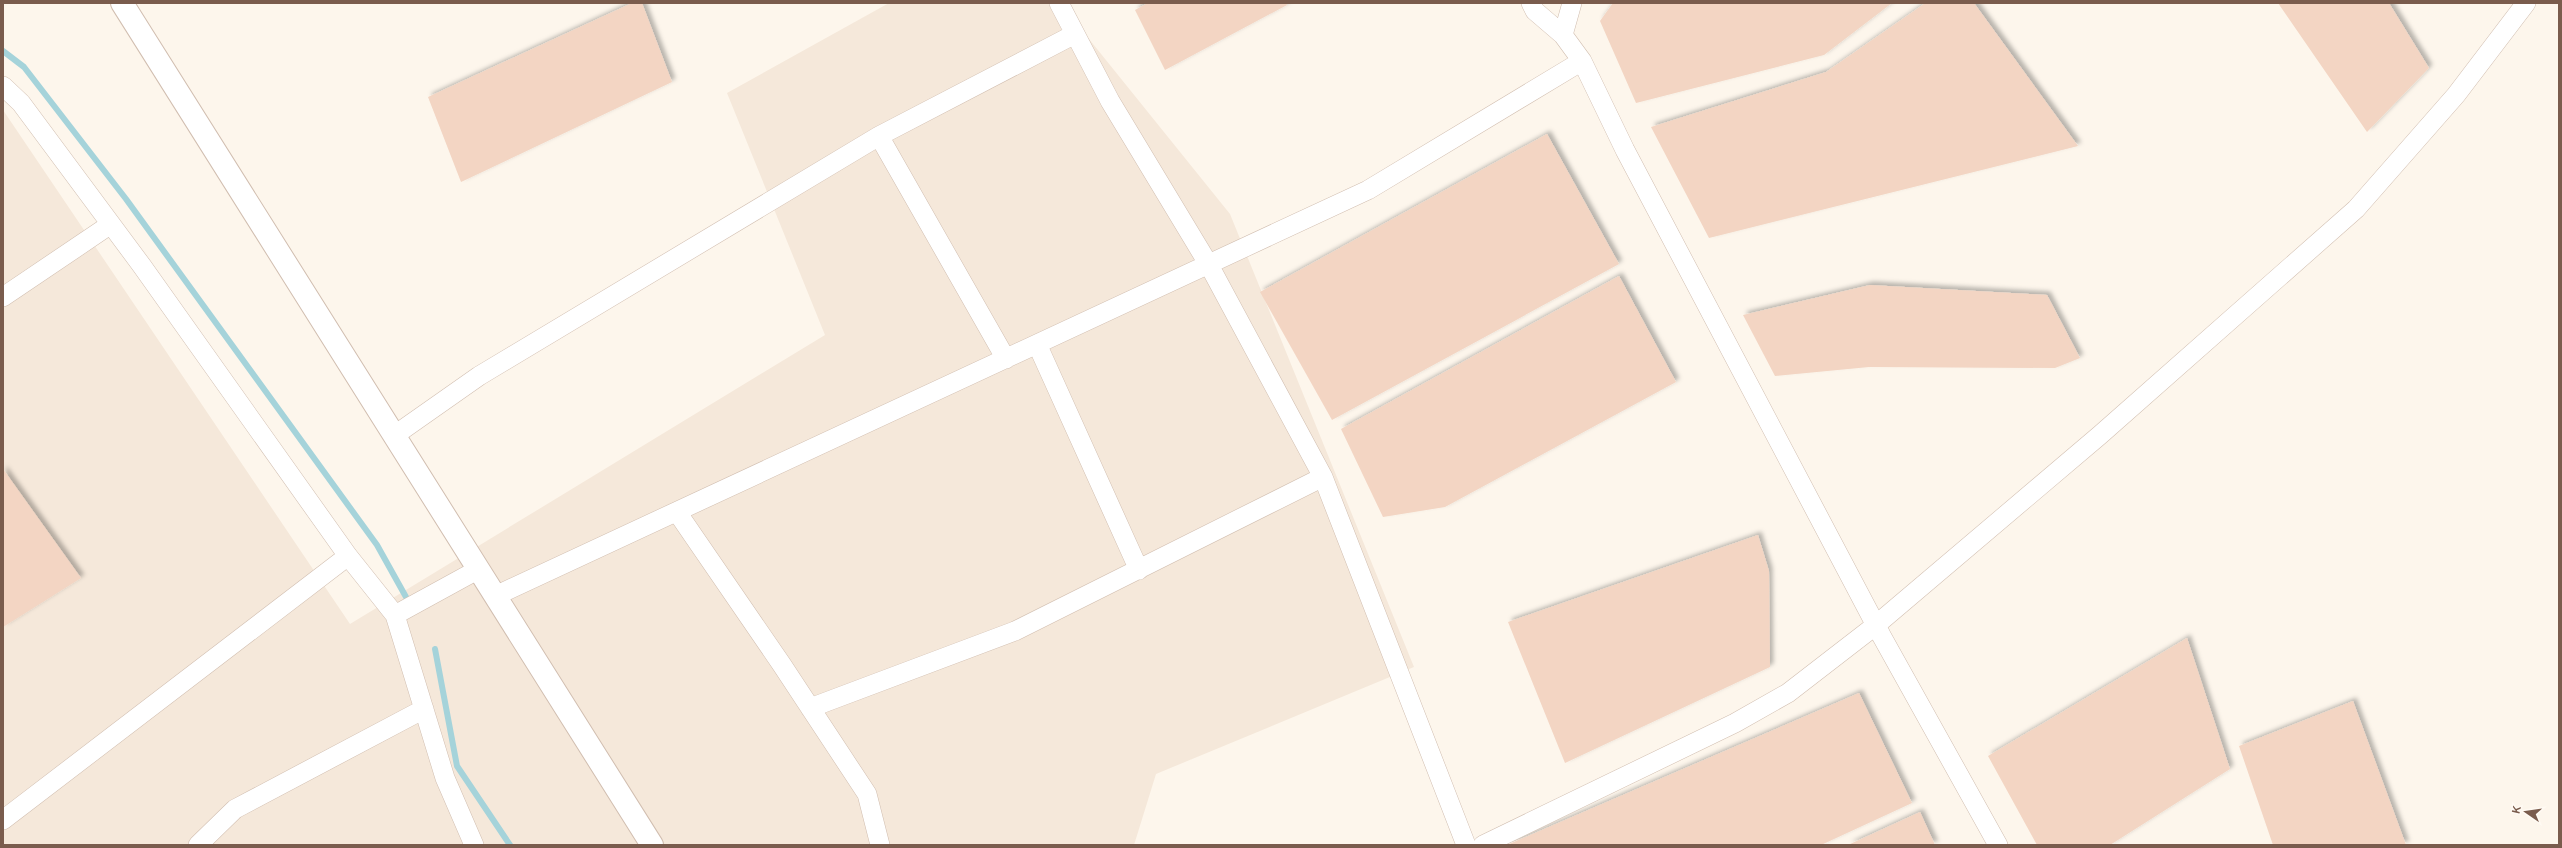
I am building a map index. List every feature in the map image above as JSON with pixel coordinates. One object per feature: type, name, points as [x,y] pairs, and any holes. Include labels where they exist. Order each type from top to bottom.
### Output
[{"type":"street","points":[[122,3],[652,845]]},
{"type":"street","points":[[1058,3],[1110,101],[1209,265],[1323,477],[1466,845]]},
{"type":"street","points":[[1531,3],[1535,11],[1563,35],[1582,61],[1625,150],[1876,625],[1998,845]]},
{"type":"street","points":[[1563,35],[1572,3]]},
{"type":"street","points":[[1483,845],[1735,723],[1781,697],[1876,625],[2100,435],[2356,209],[2456,95],[2526,3]]},
{"type":"street","points":[[394,435],[479,376],[879,136],[1075,34]]},
{"type":"street","points":[[495,596],[1368,190],[1582,61]]},
{"type":"street","points":[[3,86],[21,103],[111,224],[348,556],[395,615],[445,778],[474,845]]},
{"type":"street","points":[[879,136],[1006,359]]},
{"type":"street","points":[[3,297],[111,224]]},
{"type":"street","points":[[1037,344],[1139,570]]},
{"type":"street","points":[[810,708],[1015,631],[1323,477]]},
{"type":"street","points":[[677,512],[867,794],[880,845]]},
{"type":"street","points":[[3,820],[348,556]]},
{"type":"street","points":[[395,615],[479,569]]},
{"type":"street","points":[[198,845],[235,809],[424,709]]},
{"type":"shaded area","points":[[889,3],[1060,3],[1230,214],[1414,667],[1156,774],[1134,845],[3,845],[3,110],[350,624],[825,335],[727,93]]},
{"type":"building","points":[[632,3],[642,3],[672,82],[461,182],[428,97]]},
{"type":"building","points":[[1148,3],[1286,3],[1287,5],[1165,70],[1135,10]]},
{"type":"building","points":[[1613,3],[1892,3],[1824,55],[1636,103],[1600,21]]},
{"type":"building","points":[[1974,3],[2078,146],[1709,238],[1651,127],[1826,72],[1924,4]]},
{"type":"building","points":[[2278,3],[2389,3],[2429,68],[2367,132]]},
{"type":"building","points":[[1547,134],[1619,264],[1332,420],[1260,292]]},
{"type":"building","points":[[1619,276],[1676,382],[1445,507],[1383,517],[1341,429]]},
{"type":"building","points":[[1870,285],[2047,295],[2080,358],[2055,368],[1869,367],[1775,376],[1743,315]]},
{"type":"building","points":[[3,469],[81,578],[3,627]]},
{"type":"building","points":[[1758,535],[1769,571],[1770,667],[1565,763],[1508,622]]},
{"type":"building","points":[[2187,638],[2230,769],[2110,845],[2037,845],[1988,756]]},
{"type":"building","points":[[1859,693],[1912,803],[1821,845],[1507,845]]},
{"type":"building","points":[[2353,701],[2406,845],[2273,845],[2239,746]]},
{"type":"building","points":[[1920,812],[1935,845],[1848,845]]},
{"type":"waterway","points":[[3,51],[24,67],[126,199],[377,545],[406,597]]},
{"type":"waterway","points":[[435,649],[457,766],[510,845]]}]
